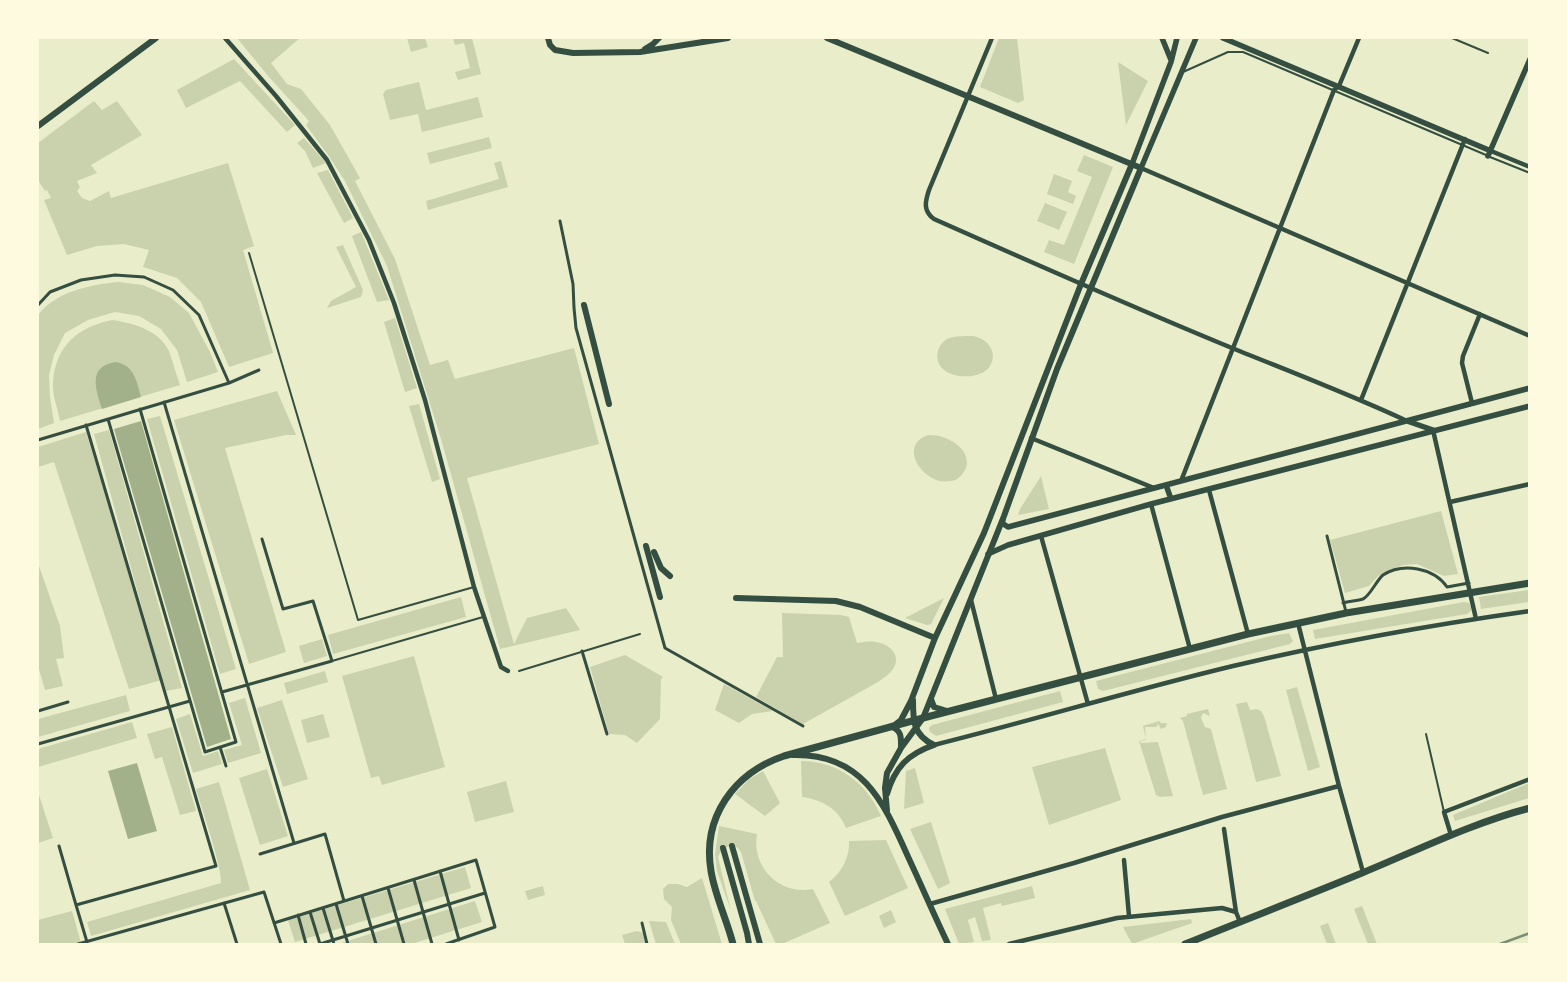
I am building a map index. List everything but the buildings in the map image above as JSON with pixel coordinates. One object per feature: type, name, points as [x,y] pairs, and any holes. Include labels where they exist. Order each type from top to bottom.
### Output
[{"type":"main road","points":[[38,126],[156,38]]},
{"type":"main road","points":[[548,38],[552,47],[560,51],[573,52],[640,52],[728,38]]},
{"type":"main road","points":[[640,52],[659,38]]},
{"type":"main road","points":[[827,38],[1141,168],[1090,288],[1031,438],[1004,516],[923,718]]},
{"type":"main road","points":[[892,727],[901,720],[914,695],[935,638],[984,533],[1082,284],[1132,164]]},
{"type":"main road","points":[[584,305],[608,404]]},
{"type":"main road","points":[[646,546],[660,597]]},
{"type":"main road","points":[[654,552],[661,568],[670,576]]},
{"type":"main road","points":[[887,811],[885,788],[887,773],[915,724],[923,718],[1248,634],[1346,613],[1530,583]]},
{"type":"main road","points":[[736,598],[836,601],[860,607],[935,638]]},
{"type":"main road","points":[[914,695],[915,724],[920,737],[934,745]]},
{"type":"main road","points":[[931,699],[934,707],[948,712]]},
{"type":"main road","points":[[732,942],[711,873],[709,856],[713,826],[725,800],[738,784],[764,764],[784,756],[892,727],[915,724]]},
{"type":"main road","points":[[892,727],[900,734],[901,748]]},
{"type":"main road","points":[[886,800],[890,783],[897,769],[914,754],[934,745]]},
{"type":"main road","points":[[784,756],[810,756],[828,759],[842,765],[863,779],[887,811],[948,944]]},
{"type":"main road","points":[[1185,944],[1451,835],[1530,808]]},
{"type":"main road","points":[[732,846],[760,944]]},
{"type":"main road","points":[[723,848],[747,933],[748,944]]},
{"type":"main road","points":[[747,933],[753,944]]},
{"type":"street","points":[[225,38],[276,96],[327,160],[369,240],[394,303],[425,400],[483,616],[501,667],[508,671]]},
{"type":"street","points":[[992,38],[929,190],[925,204],[926,210],[934,219],[1233,349],[1433,430]]},
{"type":"street","points":[[1162,38],[1171,62]]},
{"type":"street","points":[[1132,164],[1171,62],[1177,38]]},
{"type":"street","points":[[1196,38],[1141,168],[1530,336]]},
{"type":"street","points":[[1223,38],[1489,153],[1530,167]]},
{"type":"street","points":[[1181,481],[1280,227],[1336,88],[1359,38]]},
{"type":"street","points":[[1489,153],[1527,70],[1530,59]]},
{"type":"street","points":[[1361,400],[1464,142]]},
{"type":"street","points":[[560,221],[574,284],[576,328],[665,648],[803,726]]},
{"type":"street","points":[[38,305],[50,292],[81,280],[115,275],[144,277],[173,290],[199,314],[229,383]]},
{"type":"street","points":[[1472,403],[1462,363],[1480,314]]},
{"type":"street","points":[[38,440],[229,383],[259,370]]},
{"type":"street","points":[[1004,516],[1002,523],[1008,527],[1530,388]]},
{"type":"street","points":[[164,402],[294,844]]},
{"type":"street","points":[[988,554],[1008,545],[1170,498],[1209,490],[1530,406]]},
{"type":"street","points":[[108,419],[205,752],[236,742],[140,409]]},
{"type":"street","points":[[76,905],[216,866],[86,426]]},
{"type":"street","points":[[1433,430],[1476,619]]},
{"type":"street","points":[[1031,438],[1154,488]]},
{"type":"street","points":[[1450,502],[1530,484]]},
{"type":"street","points":[[1166,485],[1170,498]]},
{"type":"street","points":[[1209,490],[1248,634]]},
{"type":"street","points":[[1151,504],[1190,649]]},
{"type":"street","points":[[1041,536],[1088,704]]},
{"type":"street","points":[[1327,536],[1346,613]]},
{"type":"street","points":[[222,692],[332,661],[313,601],[283,609],[262,539]]},
{"type":"street","points":[[1343,603],[1364,598],[1384,575],[1402,568],[1427,572],[1442,580],[1447,587],[1469,584]]},
{"type":"street","points":[[971,600],[996,699]]},
{"type":"street","points":[[934,745],[1209,672],[1305,650],[1374,636],[1530,611]]},
{"type":"street","points":[[1298,623],[1363,872]]},
{"type":"street","points":[[582,651],[607,734]]},
{"type":"street","points":[[38,744],[190,701]]},
{"type":"street","points":[[38,711],[68,702]]},
{"type":"street","points":[[220,747],[226,766]]},
{"type":"street","points":[[1451,835],[1444,812],[1530,779]]},
{"type":"street","points":[[930,904],[1222,817],[1339,786]]},
{"type":"street","points":[[1224,829],[1236,912],[1240,922]]},
{"type":"street","points":[[260,854],[324,834],[344,901]]},
{"type":"street","points":[[59,846],[87,942]]},
{"type":"street","points":[[274,923],[476,860],[495,928],[446,944]]},
{"type":"street","points":[[1124,860],[1129,916]]},
{"type":"street","points":[[440,872],[460,940]]},
{"type":"street","points":[[414,880],[432,944]]},
{"type":"street","points":[[388,888],[404,944]]},
{"type":"street","points":[[78,944],[264,892],[281,944]]},
{"type":"street","points":[[310,912],[320,944],[333,943],[346,936],[485,893]]},
{"type":"street","points":[[362,896],[376,944]]},
{"type":"street","points":[[224,903],[237,944]]},
{"type":"street","points":[[336,904],[348,944]]},
{"type":"street","points":[[323,908],[333,943]]},
{"type":"street","points":[[1009,944],[1033,942],[1129,916],[1222,908],[1236,912]]},
{"type":"street","points":[[298,915],[306,944]]},
{"type":"street","points":[[642,923],[647,944]]},
{"type":"lane","points":[[1452,38],[1488,53]]},
{"type":"lane","points":[[1180,74],[1191,67],[1228,52],[1237,51],[1336,88]]},
{"type":"lane","points":[[1489,153],[1530,173]]},
{"type":"lane","points":[[249,253],[358,620],[474,587]]},
{"type":"lane","points":[[332,661],[483,616]]},
{"type":"lane","points":[[520,670],[640,634]]},
{"type":"lane","points":[[1426,734],[1444,812]]},
{"type":"shaded area","points":[[237,38],[300,38],[271,63],[287,84],[301,89],[330,125],[360,178],[355,181],[395,259],[430,365],[448,360],[455,379],[574,348],[599,444],[467,478],[514,644],[527,618],[566,608],[580,630],[500,649],[441,439],[387,266],[345,181],[306,125],[309,121]]},
{"type":"shaded area","points":[[407,38],[425,38],[428,47],[411,52]]},
{"type":"shaded area","points":[[453,38],[472,38],[481,74],[458,80],[455,72],[470,68],[464,43],[455,45]]},
{"type":"shaded area","points":[[999,38],[1017,38],[1024,100],[1018,103],[980,87]]},
{"type":"shaded area","points":[[234,59],[295,125],[287,132],[240,81],[186,108],[177,90]]},
{"type":"shaded area","points":[[1118,62],[1148,81],[1126,125]]},
{"type":"shaded area","points":[[419,82],[426,110],[478,97],[483,117],[422,132],[418,114],[390,120],[383,94],[386,90]]},
{"type":"shaded area","points":[[94,101],[102,110],[117,101],[142,135],[91,165],[97,173],[77,181],[80,187],[77,191],[82,198],[90,201],[109,191],[111,198],[228,163],[254,246],[243,250],[273,353],[229,367],[201,302],[177,278],[143,267],[149,250],[124,244],[97,246],[67,255],[44,200],[51,198],[38,180],[38,143]]},
{"type":"shaded area","points":[[489,137],[492,148],[430,164],[427,153]]},
{"type":"shaded area","points":[[304,138],[326,163],[313,168],[305,151],[297,143]]},
{"type":"shaded area","points":[[1084,155],[1113,167],[1074,264],[1044,252],[1049,240],[1064,245],[1092,177],[1077,171]]},
{"type":"shaded area","points":[[501,161],[508,187],[428,210],[426,201],[499,179],[494,163]]},
{"type":"shaded area","points":[[328,170],[353,218],[344,223],[317,173]]},
{"type":"shaded area","points":[[1054,174],[1072,181],[1068,192],[1076,196],[1073,204],[1047,194]]},
{"type":"shaded area","points":[[1045,203],[1067,212],[1059,230],[1037,221]]},
{"type":"shaded area","points":[[361,232],[389,300],[377,302],[352,236]]},
{"type":"shaded area","points":[[343,245],[363,290],[361,297],[327,308],[331,301],[356,287],[336,247]]},
{"type":"shaded area","points":[[119,282],[143,285],[170,297],[189,313],[210,352],[218,372],[187,382],[177,350],[161,329],[139,316],[115,312],[88,320],[65,333],[54,355],[49,375],[54,423],[38,429],[38,315],[54,300],[64,295],[85,287]]},
{"type":"shaded area","points":[[395,318],[417,388],[405,392],[384,322]]},
{"type":"shaded area","points":[[112,320],[145,329],[159,338],[169,351],[180,385],[60,421],[53,388],[58,359],[70,340],[79,333],[100,323]]},
{"type":"shaded area","points":[[972,336],[982,339],[990,346],[993,356],[990,366],[981,373],[968,376],[955,375],[944,370],[937,358],[941,344],[949,338]]},
{"type":"shaded area","points":[[115,362],[127,366],[131,370],[141,397],[102,409],[96,387],[97,374],[106,365]]},
{"type":"shaded area","points":[[277,391],[296,435],[286,435],[225,448],[286,652],[249,664],[174,420]]},
{"type":"shaded area","points":[[419,404],[440,479],[432,482],[409,406]]},
{"type":"shaded area","points":[[160,416],[236,669],[220,674],[147,419]]},
{"type":"shaded area","points":[[141,421],[231,739],[207,747],[114,429]]},
{"type":"shaded area","points":[[109,430],[182,688],[166,691],[162,680],[129,689],[54,462],[38,467],[38,447],[86,432],[154,651],[94,434]]},
{"type":"shaded area","points":[[928,435],[941,436],[954,442],[963,451],[967,464],[963,473],[956,480],[940,481],[932,478],[920,467],[914,453],[915,446]]},
{"type":"shaded area","points":[[1041,476],[1049,509],[1018,515],[1020,509]]},
{"type":"shaded area","points":[[1441,511],[1458,574],[1444,576],[1417,564],[1403,565],[1378,576],[1369,586],[1345,593],[1330,540]]},
{"type":"shaded area","points":[[38,563],[60,626],[64,658],[56,659],[63,686],[45,690],[38,666]]},
{"type":"shaded area","points":[[1529,590],[1529,602],[1481,609],[1479,597]]},
{"type":"shaded area","points":[[461,597],[466,617],[333,654],[328,635]]},
{"type":"shaded area","points":[[944,598],[931,624],[927,625],[905,618]]},
{"type":"shaded area","points":[[1464,602],[1469,603],[1471,607],[1471,611],[1467,614],[1315,639],[1313,630]]},
{"type":"shaded area","points":[[782,613],[841,615],[849,617],[857,643],[881,643],[893,651],[896,660],[893,669],[878,682],[803,724],[756,697],[777,657],[783,657]]},
{"type":"shaded area","points":[[1289,633],[1293,641],[1290,644],[1103,691],[1098,689],[1096,681]]},
{"type":"shaded area","points":[[322,639],[327,656],[304,663],[299,646]]},
{"type":"shaded area","points":[[625,655],[663,677],[661,679],[660,719],[637,743],[625,735],[609,734],[590,667]]},
{"type":"shaded area","points":[[414,656],[445,767],[382,785],[379,776],[371,778],[342,676]]},
{"type":"shaded area","points":[[325,671],[328,682],[287,694],[284,683]]},
{"type":"shaded area","points":[[724,684],[773,711],[752,714],[739,723],[715,710]]},
{"type":"shaded area","points":[[1297,687],[1320,767],[1308,771],[1286,690]]},
{"type":"shaded area","points":[[1060,691],[1063,702],[936,736],[930,732],[929,728],[932,725]]},
{"type":"shaded area","points":[[126,695],[130,711],[38,737],[38,719]]},
{"type":"shaded area","points":[[245,698],[261,753],[228,763],[224,750],[242,745],[229,703]]},
{"type":"shaded area","points":[[282,700],[308,779],[283,787],[257,708]]},
{"type":"shaded area","points":[[1247,702],[1250,710],[1257,709],[1264,716],[1281,776],[1256,782],[1236,704]]},
{"type":"shaded area","points":[[1208,709],[1210,716],[1203,713],[1201,718],[1205,727],[1211,729],[1227,789],[1203,795],[1183,721],[1180,718],[1187,716],[1187,714]]},
{"type":"shaded area","points":[[190,714],[203,756],[218,751],[222,764],[193,773],[176,719]]},
{"type":"shaded area","points":[[323,714],[330,737],[307,743],[301,720]]},
{"type":"shaded area","points":[[1159,721],[1167,723],[1166,727],[1161,729],[1157,722],[1158,725],[1156,727],[1145,727],[1146,739],[1143,726]]},
{"type":"shaded area","points":[[132,722],[137,738],[38,767],[38,749]]},
{"type":"shaded area","points":[[172,727],[196,811],[180,815],[162,757],[155,759],[147,734]]},
{"type":"shaded area","points":[[1146,739],[1140,741],[1141,743],[1158,742],[1173,796],[1160,797],[1156,795],[1139,741]]},
{"type":"shaded area","points":[[1105,748],[1121,800],[1049,825],[1032,767]]},
{"type":"shaded area","points":[[801,761],[827,765],[850,776],[868,793],[881,816],[846,828],[839,815],[829,806],[816,800],[802,797]]},
{"type":"shaded area","points":[[137,763],[157,831],[128,839],[108,771]]},
{"type":"shaded area","points":[[915,768],[924,803],[904,809],[906,771]]},
{"type":"shaded area","points":[[267,769],[288,836],[260,845],[239,778]]},
{"type":"shaded area","points":[[763,771],[780,803],[765,816],[735,794],[749,779]]},
{"type":"shaded area","points":[[506,781],[514,812],[475,822],[467,792]]},
{"type":"shaded area","points":[[219,782],[250,890],[91,936],[87,922],[221,883],[215,852],[196,789]]},
{"type":"shaded area","points":[[1529,783],[1529,798],[1455,821],[1453,815]]},
{"type":"shaded area","points":[[38,792],[53,838],[38,843]]},
{"type":"shaded area","points":[[931,822],[950,883],[938,889],[910,829]]},
{"type":"shaded area","points":[[719,826],[757,834],[756,846],[763,868],[779,883],[789,888],[813,889],[830,923],[782,944],[776,944],[755,901],[741,852],[733,845],[722,849],[718,857],[731,911],[717,871],[715,854]]},
{"type":"shaded area","points":[[886,840],[908,888],[845,916],[829,882],[838,874],[844,864],[848,853],[849,841]]},
{"type":"shaded area","points":[[465,867],[471,888],[295,942],[288,920]]},
{"type":"shaded area","points":[[702,878],[722,944],[681,944],[671,920],[672,907],[664,899],[663,889],[668,884],[678,884],[687,887]]},
{"type":"shaded area","points":[[543,886],[545,895],[528,900],[525,891]]},
{"type":"shaded area","points":[[1032,886],[1035,898],[1002,906],[1001,903],[983,908],[991,940],[982,941],[975,917],[968,920],[974,942],[959,944],[945,909]]},
{"type":"shaded area","points":[[475,901],[482,922],[411,944],[338,944]]},
{"type":"shaded area","points":[[1362,906],[1377,944],[1368,944],[1354,909]]},
{"type":"shaded area","points":[[891,910],[896,922],[884,928],[879,916]]},
{"type":"shaded area","points":[[72,911],[81,943],[38,944],[38,920]]},
{"type":"shaded area","points":[[1191,919],[1192,923],[1132,944],[1123,927]]},
{"type":"shaded area","points":[[649,921],[666,922],[675,944],[656,944]]},
{"type":"shaded area","points":[[1328,923],[1336,944],[1327,944],[1320,926]]},
{"type":"shaded area","points":[[637,931],[643,933],[646,944],[625,944],[622,935]]},
{"type":"railway","points":[[1500,944],[1530,933]]}]
